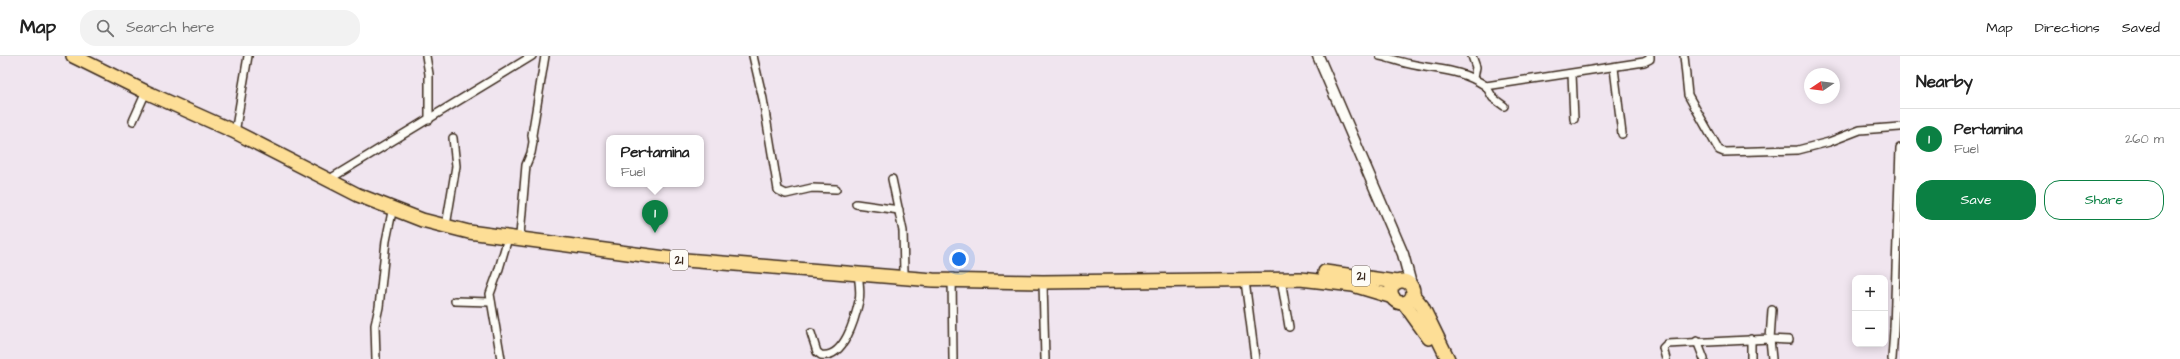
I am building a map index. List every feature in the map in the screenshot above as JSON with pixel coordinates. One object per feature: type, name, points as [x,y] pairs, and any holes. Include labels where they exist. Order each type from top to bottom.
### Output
[{"type":"highway","name":"21","points":[[74,56],[146,92],[393,206],[446,227],[508,238],[673,259],[858,273],[1043,282],[1178,278],[1297,271],[1361,276],[1403,290]]},
{"type":"highway","name":"21","points":[[88,56],[236,127],[330,178]]},
{"type":"highway","name":"21","points":[[393,206],[447,220],[520,235],[673,254],[904,272],[952,278],[1178,278],[1245,281],[1281,279],[1324,280],[1353,285],[1403,290]]},
{"type":"highway","points":[[1403,290],[1440,359]]},
{"type":"highway","points":[[1403,290],[1422,306],[1448,359]]},
{"type":"main road","points":[[1318,56],[1403,254],[1403,290]]},
{"type":"street","points":[[236,127],[248,56]]},
{"type":"street","points":[[426,56],[429,120]]},
{"type":"street","points":[[330,178],[429,120],[532,56]]},
{"type":"street","points":[[520,235],[526,165],[533,142],[532,135],[545,56]]},
{"type":"street","points":[[753,56],[763,99],[778,190],[786,194],[812,188],[836,189]]},
{"type":"street","points":[[1380,56],[1410,64],[1457,72],[1474,78],[1486,86],[1493,98],[1504,106]]},
{"type":"street","points":[[1472,56],[1476,67],[1474,78]]},
{"type":"street","points":[[1486,86],[1614,68],[1644,62],[1650,59],[1650,56]]},
{"type":"street","points":[[1684,56],[1688,95],[1719,150],[1724,152],[1798,150],[1829,142],[1860,130],[1900,127]]},
{"type":"street","points":[[1614,68],[1622,134]]},
{"type":"street","points":[[1572,74],[1574,119]]},
{"type":"street","points":[[133,120],[146,92]]},
{"type":"street","points":[[447,220],[456,166],[453,138]]},
{"type":"street","points":[[1892,359],[1897,329],[1900,148]]},
{"type":"street","points":[[892,179],[903,231],[904,272]]},
{"type":"street","points":[[856,204],[899,210]]},
{"type":"street","points":[[376,359],[375,325],[379,307],[386,241],[393,206]]},
{"type":"street","points":[[501,359],[490,294],[508,238]]},
{"type":"street","points":[[811,333],[817,352],[825,358],[840,349],[845,341],[860,300],[858,273]]},
{"type":"street","points":[[952,278],[953,359]]},
{"type":"street","points":[[1281,279],[1289,327]]},
{"type":"street","points":[[1245,281],[1255,359]]},
{"type":"street","points":[[1043,282],[1045,359]]},
{"type":"street","points":[[455,301],[491,302]]},
{"type":"street","points":[[1772,310],[1770,339],[1772,359]]},
{"type":"street","points":[[1751,339],[1751,359]]},
{"type":"street","points":[[1666,359],[1664,345],[1696,341],[1751,339],[1789,340]]},
{"type":"street","points":[[1696,341],[1704,359]]},
{"type":"place","name":"Pertamina","points":[[655,233]]}]
